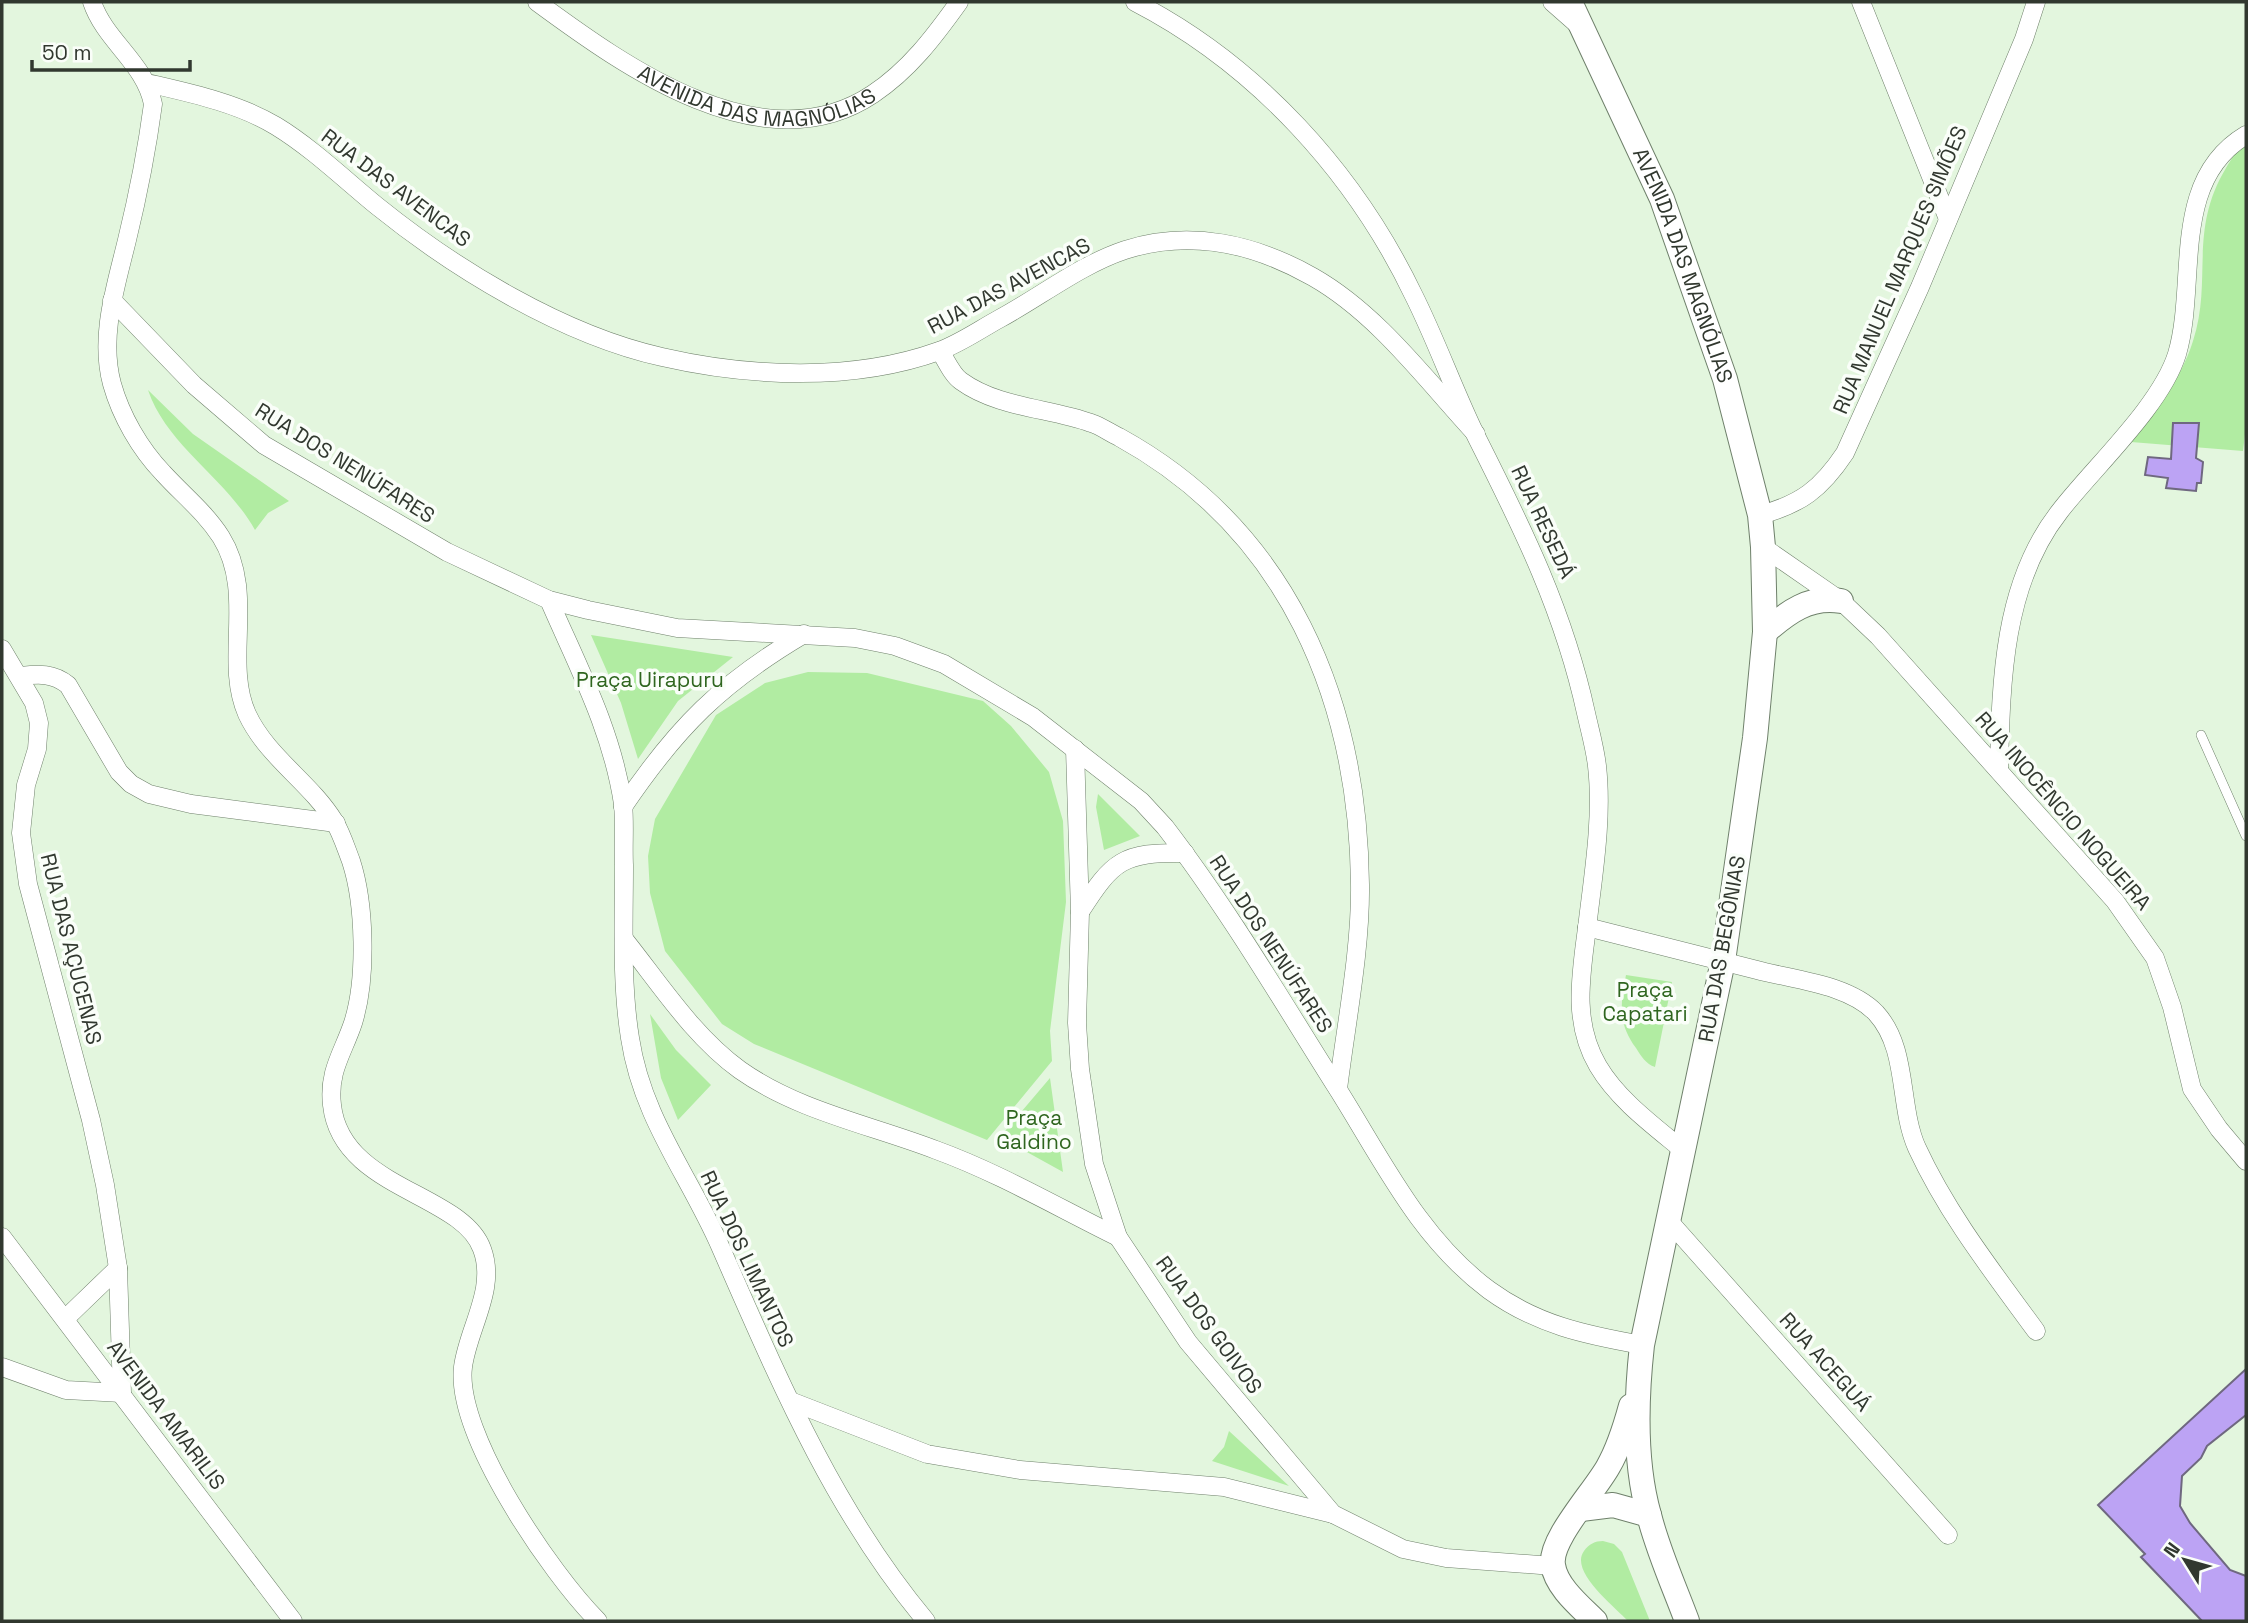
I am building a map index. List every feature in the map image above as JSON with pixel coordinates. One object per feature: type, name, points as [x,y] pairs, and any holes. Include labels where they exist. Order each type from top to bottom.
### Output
[{"type":"main road","name":"AVENIDA DAS MAGNÓLIAS","points":[[1570,2],[1579,27],[1662,199],[1725,379],[1759,515]]},
{"type":"main road","name":"RUA DAS BEGÔNIAS","points":[[1687,1621],[1649,1515],[1642,1470],[1639,1379],[1642,1345],[1723,961],[1755,737],[1765,632],[1763,547],[1759,515]]},
{"type":"main road","points":[[1765,632],[1786,613],[1821,598],[1841,601]]},
{"type":"main road","name":"RUA DAS BEGÔNIAS","points":[[1553,1566],[1558,1538],[1581,1509],[1623,1437],[1639,1379]]},
{"type":"main road","points":[[1581,1509],[1613,1505],[1649,1515]]},
{"type":"main road","points":[[1553,1566],[1559,1581],[1595,1621]]},
{"type":"street","points":[[92,2],[108,32],[147,83],[153,104],[112,300],[108,362],[112,385],[143,450],[197,506],[223,540],[234,571],[240,605],[240,687],[246,711],[258,734],[282,764],[313,794],[336,823],[359,890],[361,936],[358,999],[352,1025],[337,1057],[333,1077],[331,1102],[335,1122],[351,1150],[374,1169],[453,1217],[482,1247],[487,1274],[462,1369],[464,1397],[472,1427],[519,1516],[552,1569],[598,1621]]},
{"type":"street","name":"AVENIDA DAS MAGNÓLIAS","points":[[537,2],[624,61],[706,105],[744,115],[808,118],[845,109],[872,95],[901,74],[932,40],[959,2]]},
{"type":"street","name":"RUA RESEDÁ","points":[[1135,2],[1177,24],[1238,69],[1296,124],[1355,193],[1413,293],[1549,587],[1577,675],[1597,766],[1598,810],[1580,974],[1580,1013],[1597,1065],[1614,1088],[1684,1151]]},
{"type":"street","name":"AVENIDA DAS MAGNÓLIAS","points":[[1552,2],[1579,27]]},
{"type":"street","points":[[1861,2],[1948,219]]},
{"type":"street","name":"RUA MANUEL MARQUES SIMÕES","points":[[1759,515],[1790,507],[1809,495],[1830,476],[1845,453],[1948,219],[2024,39],[2036,2]]},
{"type":"street","name":"RUA DAS AVENCAS","points":[[147,83],[216,102],[276,126],[444,255],[526,303],[601,338],[657,356],[722,369],[805,372],[862,369],[940,351],[1124,251],[1172,239],[1224,241],[1278,259],[1315,278],[1354,305],[1476,434]]},
{"type":"street","points":[[1999,769],[2006,659],[2017,593],[2032,554],[2059,512],[2115,447],[2155,394],[2176,356],[2185,316],[2186,261],[2192,220],[2204,185],[2222,156],[2246,135]]},
{"type":"street","name":"RUA DOS NENÚFARES","points":[[112,300],[194,385],[264,445],[447,552],[549,600]]},
{"type":"street","points":[[940,351],[959,380],[992,397],[1093,423],[1146,452],[1193,488],[1245,540],[1285,593],[1316,653],[1336,706],[1349,759],[1357,821],[1360,887],[1338,1089]]},
{"type":"street","name":"RUA INOCÊNCIO NOGUEIRA","points":[[1763,547],[1841,601],[1903,662],[2115,901],[2155,958],[2172,1007],[2192,1089],[2219,1129],[2246,1161]]},
{"type":"street","points":[[549,600],[677,628],[804,634]]},
{"type":"street","name":"RUA DOS LIMANTOS","points":[[549,600],[602,718],[616,768],[623,807],[624,939],[630,1038],[643,1093],[659,1134],[720,1245],[766,1355],[793,1402],[808,1442],[869,1545],[926,1621]]},
{"type":"street","points":[[623,807],[663,750],[689,719],[725,685],[804,634]]},
{"type":"street","name":"RUA DOS NENÚFARES","points":[[804,634],[895,646],[944,664],[1021,709],[1142,801],[1185,853],[1338,1089],[1408,1205],[1434,1240],[1458,1265],[1517,1307],[1563,1329],[1642,1345]]},
{"type":"street","name":"RUA DAS AÇUCENAS","points":[[2,649],[21,676],[34,703],[39,723],[37,749],[23,807],[21,833],[28,884],[91,1120],[118,1268],[122,1393]]},
{"type":"street","points":[[21,676],[43,674],[58,677],[68,685],[119,772],[131,784],[149,794],[191,804],[336,823]]},
{"type":"street","name":"RUA DOS GOIVOS","points":[[1075,749],[1080,912],[1076,1023],[1080,1069],[1094,1164],[1118,1237],[1188,1342],[1333,1514],[1404,1549],[1471,1561],[1553,1566]]},
{"type":"street","points":[[1080,912],[1099,882],[1126,859],[1151,853],[1185,853]]},
{"type":"street","points":[[1587,926],[1832,989],[1874,1011],[1895,1044],[1906,1114],[1916,1146],[1930,1174],[1972,1243],[2036,1331]]},
{"type":"street","points":[[624,939],[712,1046],[740,1070],[769,1088],[806,1105],[948,1155],[1118,1237]]},
{"type":"street","name":"RUA ACEGUÁ","points":[[1668,1220],[1948,1535]]},
{"type":"street","name":"AVENIDA AMARILIS","points":[[2,1237],[293,1621]]},
{"type":"street","points":[[65,1320],[118,1268]]},
{"type":"street","points":[[2,1367],[66,1390],[122,1393]]},
{"type":"street","points":[[793,1402],[927,1454],[1020,1470],[1224,1487],[1333,1514]]},
{"type":"lane","points":[[2201,735],[2246,836]]},
{"type":"green space","points":[[2246,144],[2246,426],[2243,451],[2131,442],[2166,394],[2188,355],[2199,319],[2204,234],[2214,191],[2226,168]]},
{"type":"green space","points":[[148,390],[193,434],[289,501],[268,513],[255,530],[229,494],[169,428]]},
{"type":"green space","name":"Praça Uirapuru","points":[[591,635],[733,657],[678,701],[638,759],[621,703]]},
{"type":"green space","points":[[808,672],[867,673],[983,701],[1011,726],[1049,772],[1063,821],[1066,902],[1050,1031],[1052,1061],[987,1140],[754,1044],[722,1024],[665,951],[650,893],[648,856],[655,819],[716,715],[765,683]]},
{"type":"green space","points":[[1098,794],[1140,836],[1104,850],[1096,807]]},
{"type":"green space","name":"Praça Capatari","points":[[1626,975],[1672,982],[1655,1067],[1642,1057],[1623,1022],[1622,995]]},
{"type":"green space","points":[[650,1014],[676,1050],[711,1085],[678,1120],[661,1078]]},
{"type":"green space","name":"Praça Galdino","points":[[1050,1078],[1063,1172],[1000,1137]]},
{"type":"green space","points":[[1229,1431],[1289,1486],[1212,1461],[1224,1447]]},
{"type":"green space","points":[[1603,1541],[1614,1544],[1622,1552],[1650,1621],[1628,1621],[1588,1578],[1581,1559],[1584,1551],[1592,1543]]},
{"type":"building","points":[[2173,423],[2199,423],[2196,458],[2203,462],[2201,483],[2197,483],[2196,491],[2166,488],[2168,478],[2145,475],[2148,457],[2171,459]]},
{"type":"building","points":[[2246,1369],[2246,1415],[2207,1446],[2201,1458],[2182,1476],[2180,1506],[2190,1523],[2230,1570],[2246,1576],[2246,1621],[2202,1621],[2141,1557],[2145,1554],[2098,1505]]}]
